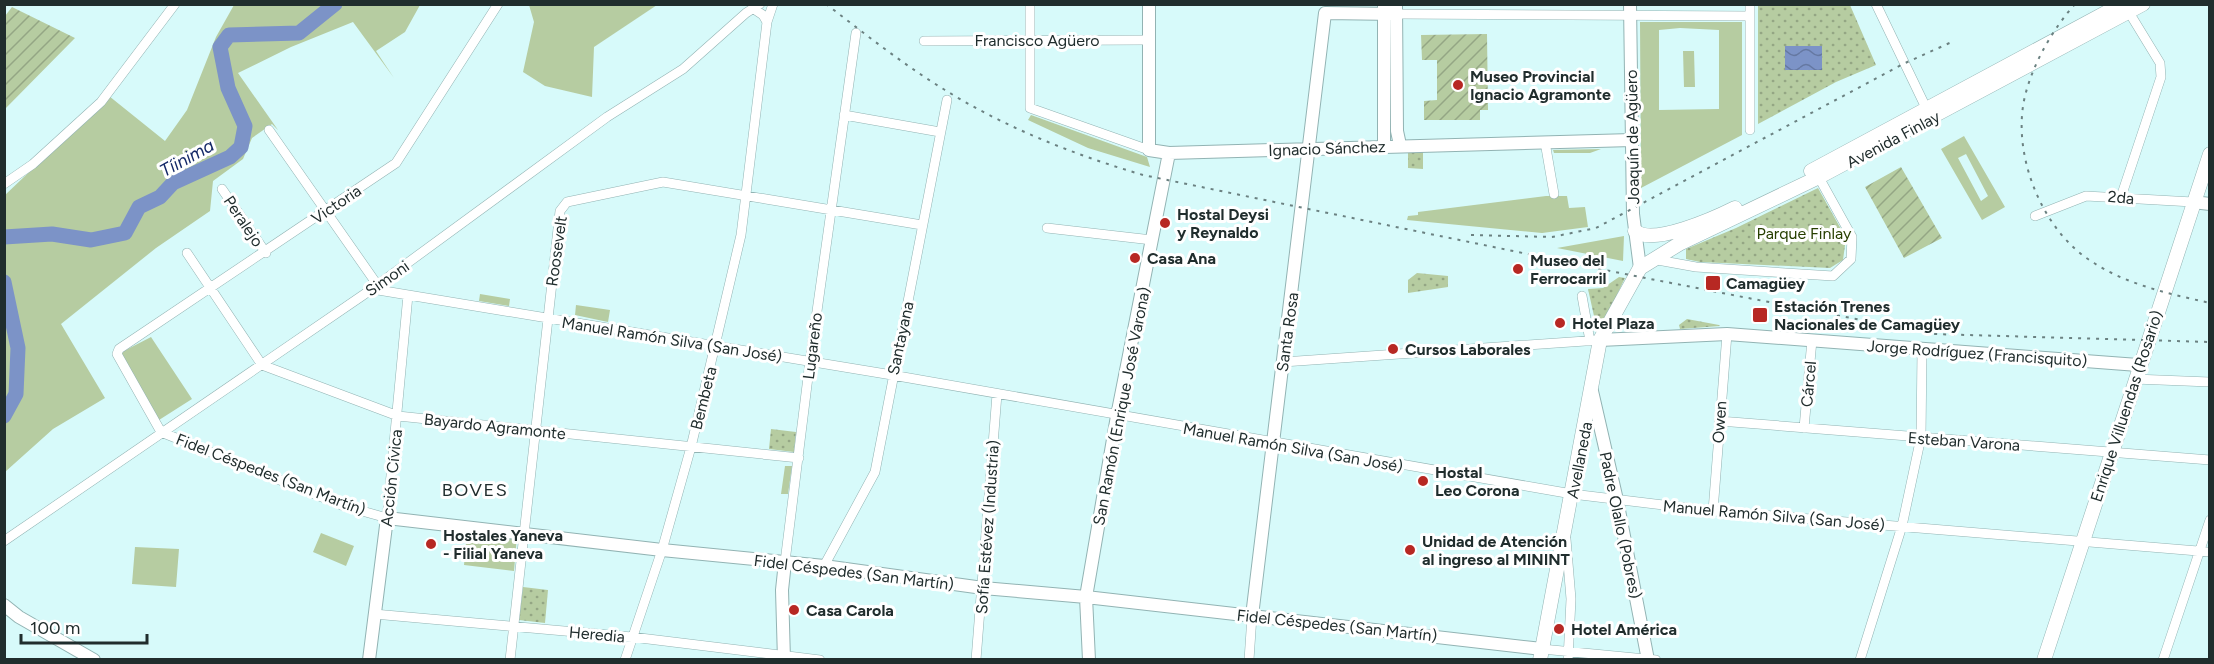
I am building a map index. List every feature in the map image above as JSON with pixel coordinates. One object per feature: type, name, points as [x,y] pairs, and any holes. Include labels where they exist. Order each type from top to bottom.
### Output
[{"type":"main road","name":"Avenida Finlay","points":[[1640,268],[1679,244],[1812,176],[2125,7],[2143,4]]},
{"type":"main road","name":"Enrique Villuendas (Rosario)","points":[[2043,660],[2138,365],[2210,154]]},
{"type":"main road","name":"Avenida Finlay","points":[[1635,231],[1644,236],[1671,232],[1723,214],[1812,176]]},
{"type":"main road","name":"Avellaneda","points":[[1541,654],[1592,391],[1595,341],[1640,268]]},
{"type":"street","points":[[4,184],[33,164],[101,102],[175,4]]},
{"type":"street","name":"Victoria","points":[[119,349],[266,253],[396,163],[498,4]]},
{"type":"street","name":"Bembeta","points":[[625,660],[662,550],[716,347],[741,235],[767,22],[773,4]]},
{"type":"street","points":[[1030,4],[1030,40]]},
{"type":"street","points":[[1149,4],[1149,150]]},
{"type":"street","points":[[1750,4],[1750,130]]},
{"type":"street","points":[[1876,4],[1925,113]]},
{"type":"street","points":[[757,7],[767,22]]},
{"type":"street","name":"Simoni","points":[[4,541],[161,432],[377,288],[607,117],[683,69],[746,13],[757,7]]},
{"type":"street","points":[[2121,197],[2162,77],[2160,63],[2125,7]]},
{"type":"street","points":[[1325,9],[1630,10],[1750,16]]},
{"type":"street","name":"Santa Rosa","points":[[1249,660],[1271,442],[1310,149],[1325,9]]},
{"type":"street","points":[[1384,146],[1391,131],[1390,9]]},
{"type":"street","name":"Joaquín de Agüero","points":[[1630,10],[1635,231],[1640,268]]},
{"type":"street","name":"Lugareño","points":[[784,657],[782,590],[785,562],[810,361],[856,33]]},
{"type":"street","name":"Ignacio Sánchez","points":[[1030,40],[1030,108],[1149,150],[1169,153],[1632,140]]},
{"type":"street","name":"Francisco Agüero","points":[[924,41],[1149,40]]},
{"type":"street","name":"Santayana","points":[[824,566],[875,472],[947,100]]},
{"type":"street","points":[[844,115],[939,132]]},
{"type":"street","points":[[269,130],[326,210],[377,288]]},
{"type":"street","points":[[1391,131],[1400,145]]},
{"type":"street","points":[[1545,142],[1554,194]]},
{"type":"street","name":"San Ramón (Enrique José Varona)","points":[[1089,660],[1086,597],[1118,416],[1169,153]]},
{"type":"street","points":[[1652,259],[1681,264],[1833,276],[1851,259],[1852,237],[1812,176]]},
{"type":"street","name":"Roosevelt","points":[[510,660],[522,533],[560,211],[567,202],[663,182],[922,225]]},
{"type":"street","name":"Peralejo","points":[[222,189],[266,253]]},
{"type":"street","name":"2da","points":[[2035,216],[2086,196],[2210,204]]},
{"type":"street","points":[[1047,228],[1152,240]]},
{"type":"street","points":[[1679,244],[1674,256],[1681,264]]},
{"type":"street","points":[[187,253],[262,365]]},
{"type":"street","name":"Manuel Ramón Silva (San José)","points":[[377,288],[1572,494],[1713,511],[2204,552]]},
{"type":"street","name":"Acción Cívica","points":[[369,660],[398,416],[408,295]]},
{"type":"street","points":[[1582,296],[1595,341]]},
{"type":"street","name":"Jorge Rodríguez (Francisquito)","points":[[1283,362],[1726,334],[2138,365]]},
{"type":"street","name":"Owen","points":[[1713,511],[1726,334]]},
{"type":"street","name":"Cárcel","points":[[1804,428],[1812,340]]},
{"type":"street","name":"Fidel Céspedes (San Martín)","points":[[119,349],[118,358],[161,432],[344,506],[387,518],[824,566],[983,588],[1252,616],[1541,654],[1650,659]]},
{"type":"street","points":[[1860,660],[1902,526],[1921,437],[1922,350]]},
{"type":"street","name":"Bayardo Agramonte","points":[[262,365],[398,416],[799,458]]},
{"type":"street","points":[[2134,379],[2210,381]]},
{"type":"street","name":"Padre Olallo (Pobres)","points":[[1592,391],[1650,659]]},
{"type":"street","name":"Sofía Estévez (Industria)","points":[[976,660],[997,394]]},
{"type":"street","name":"Esteban Varona","points":[[1719,421],[2210,460]]},
{"type":"street","points":[[2163,660],[2204,552],[2210,520]]},
{"type":"street","points":[[1565,528],[1571,599],[1568,655]]},
{"type":"street","points":[[4,605],[94,660]]},
{"type":"street","name":"Heredia","points":[[374,614],[632,638],[820,660]]},
{"type":"green space","points":[[529,4],[657,5],[594,47],[592,97],[545,86],[523,72],[534,22]]},
{"type":"green space","points":[[234,5],[420,5],[405,32],[376,51],[394,78],[353,22],[291,47],[238,73],[278,130],[272,124],[252,138],[243,159],[213,181],[210,211],[156,248],[61,324],[105,398],[53,429],[5,472],[4,196],[109,96],[165,141],[187,110],[216,37]]},
{"type":"green space","points":[[1758,5],[1850,5],[1876,65],[1836,82],[1758,124]]},
{"type":"green space","points":[[12,7],[75,38],[5,109],[5,16]]},
{"type":"green space","points":[[1640,22],[1742,22],[1742,135],[1641,188]],"holes":[[[1680,28],[1719,30],[1719,109],[1659,110],[1659,30]]]},
{"type":"green space","points":[[1487,34],[1488,110],[1480,110],[1480,120],[1424,120],[1424,101],[1437,100],[1437,60],[1422,60],[1421,35]]},
{"type":"green space","points":[[1683,51],[1694,51],[1695,87],[1684,87]]},
{"type":"green space","points":[[1031,115],[1147,157],[1150,167],[1088,148],[1028,120]]},
{"type":"green space","points":[[1964,136],[2005,207],[1982,220],[1941,149]],"holes":[[[1966,154],[1988,196],[1981,201],[1958,158]]]},
{"type":"green space","points":[[1601,149],[1590,153],[1554,153],[1553,150]]},
{"type":"green space","points":[[1408,151],[1423,151],[1423,169],[1408,168]]},
{"type":"green space","points":[[1901,167],[1942,238],[1904,258],[1865,187]]},
{"type":"green space","name":"Parque Finlay","points":[[1818,188],[1846,238],[1843,260],[1830,268],[1700,262],[1686,259],[1686,249],[1736,228]]},
{"type":"green space","name":"Museo del Ferrocarril","points":[[1546,196],[1567,196],[1569,208],[1585,207],[1588,227],[1542,233],[1407,220],[1408,216],[1418,215],[1418,212]]},
{"type":"green space","points":[[1624,236],[1623,261],[1557,248]]},
{"type":"green space","points":[[1417,273],[1448,276],[1448,287],[1408,293],[1408,280]]},
{"type":"green space","points":[[1619,277],[1625,278],[1598,334],[1588,289],[1603,288]]},
{"type":"green space","points":[[480,294],[510,299],[509,306],[479,301]]},
{"type":"green space","points":[[576,305],[610,310],[608,322],[575,315]]},
{"type":"green space","points":[[1687,319],[1720,326],[1680,329],[1679,325]]},
{"type":"green space","points":[[151,337],[192,399],[159,420],[122,358],[122,352]]},
{"type":"green space","points":[[771,429],[796,432],[794,452],[769,449]]},
{"type":"green space","points":[[785,466],[792,466],[788,494],[781,494]]},
{"type":"green space","points":[[467,531],[517,536],[514,571],[464,565]]},
{"type":"green space","points":[[321,533],[354,546],[346,566],[313,552]]},
{"type":"green space","points":[[135,547],[179,549],[176,587],[132,584]]},
{"type":"green space","points":[[523,587],[548,590],[545,623],[519,620]]},
{"type":"water","points":[[1785,46],[1822,46],[1822,70],[1785,70]]},
{"type":"waterway","name":"Tíinima","points":[[4,237],[52,234],[91,240],[125,233],[139,207],[160,197],[173,183],[230,157],[241,147],[245,126],[228,88],[220,47],[229,35],[299,33],[335,4]]},
{"type":"waterway","name":"Tíinima","points":[[4,282],[18,348],[16,394],[4,416]]},
{"type":"railway","points":[[826,4],[885,49],[968,104],[1041,139],[1092,159],[1143,175],[1625,274],[1933,334],[2210,342]]},
{"type":"railway","points":[[2075,4],[2045,47],[2033,71],[2025,96],[2022,119],[2023,142],[2027,166],[2035,190],[2059,232],[2094,263],[2135,283],[2210,303]]},
{"type":"railway","points":[[1471,235],[1552,237],[1596,228],[1903,64],[1954,41]]},
{"type":"place","name":"Museo Provincial Ignacio Agramonte","points":[[1458,85]]},
{"type":"place","name":"Hostal Deysi y Reynaldo","points":[[1165,223]]},
{"type":"place","name":"Casa Ana","points":[[1135,258]]},
{"type":"place","name":"Museo del Ferrocarril","points":[[1518,269]]},
{"type":"place","name":"Camagüey","points":[[1713,283]]},
{"type":"place","name":"Estación Trenes Nacionales de Camagüey","points":[[1760,315]]},
{"type":"place","name":"Hotel Plaza","points":[[1560,323]]},
{"type":"place","name":"Cursos Laborales","points":[[1393,349]]},
{"type":"place","name":"Hostal Leo Corona","points":[[1423,481]]},
{"type":"place","name":"Hostales Yaneva - Filial Yaneva","points":[[431,544]]},
{"type":"place","name":"Unidad de Atención al ingreso al MININT","points":[[1410,550]]},
{"type":"place","name":"Casa Carola","points":[[794,610]]},
{"type":"place","name":"Hotel América","points":[[1559,629]]},
{"type":"district","name":"BOVES","points":[[475,490]]}]
